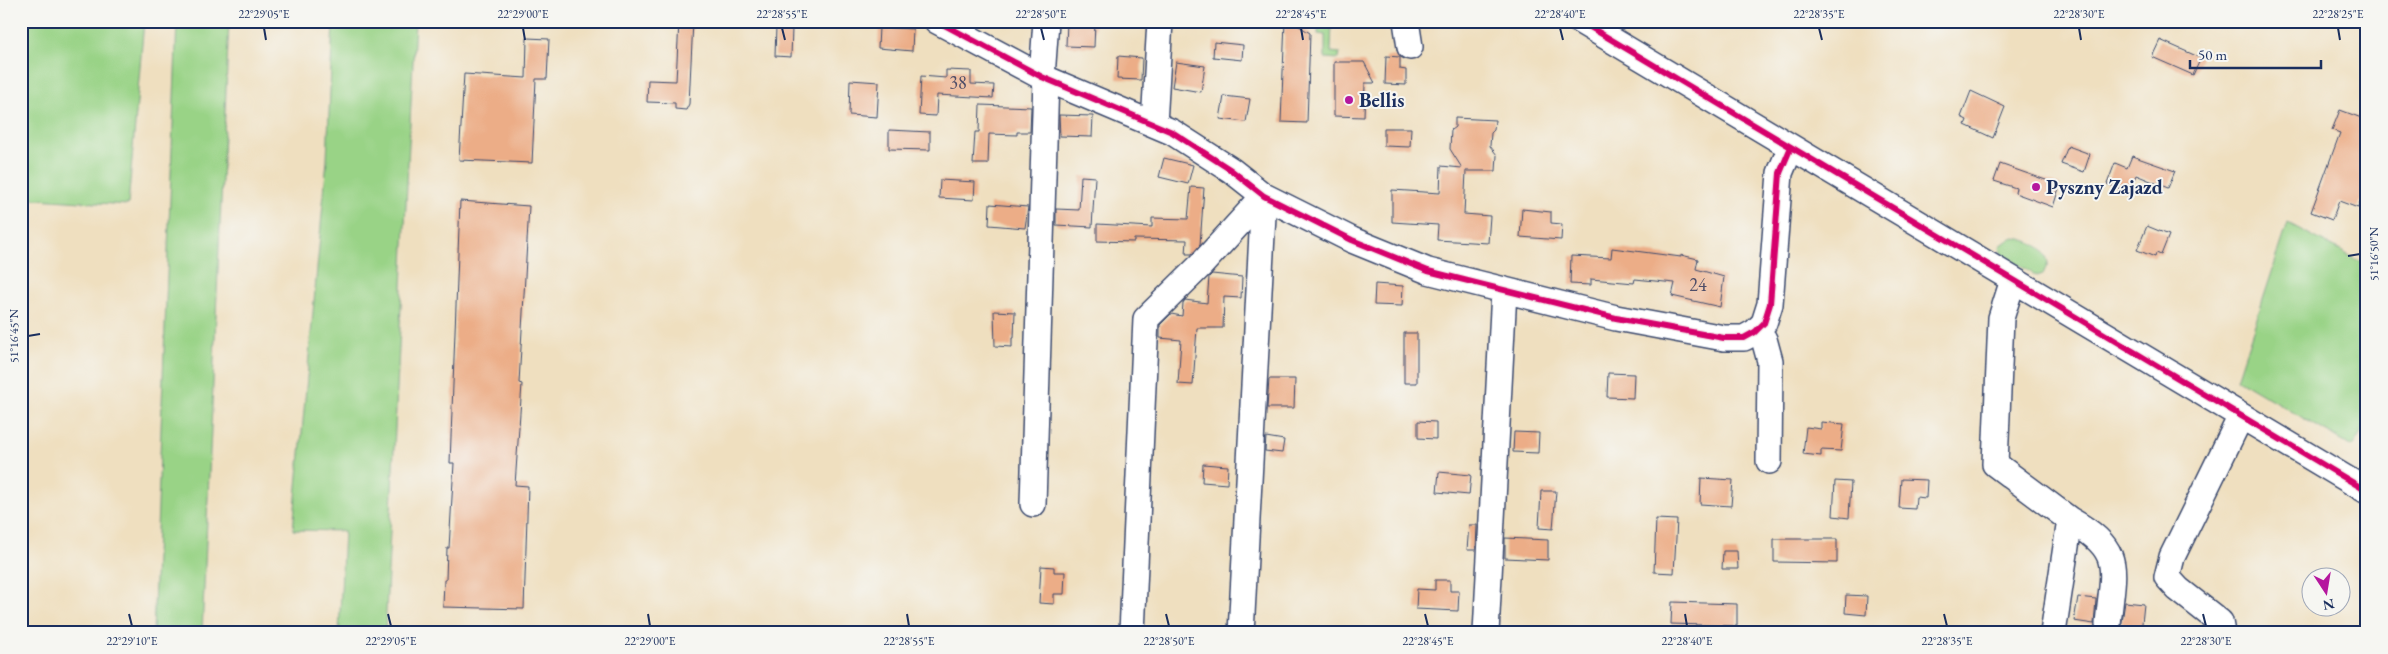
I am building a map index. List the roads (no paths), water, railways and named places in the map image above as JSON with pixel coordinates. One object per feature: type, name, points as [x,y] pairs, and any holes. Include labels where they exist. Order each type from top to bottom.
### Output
[{"type":"street","points":[[937,21],[1044,78],[1172,132],[1231,170],[1264,196],[1352,240],[1428,271],[1504,291],[1687,333],[1724,338],[1744,338],[1755,332],[1764,323],[1770,304],[1780,173],[1791,147]]},
{"type":"street","points":[[1033,504],[1046,21]]},
{"type":"street","points":[[1154,124],[1160,21]]},
{"type":"street","points":[[1406,21],[1410,47]]},
{"type":"street","points":[[1580,21],[2367,491]]},
{"type":"street","points":[[1132,633],[1146,319],[1201,265],[1264,196]]},
{"type":"street","points":[[1241,633],[1264,196]]},
{"type":"street","points":[[2012,280],[2001,318],[1995,464],[2070,520],[2089,530],[2108,549],[2114,570],[2108,624]]},
{"type":"street","points":[[1486,633],[1504,291]]},
{"type":"street","points":[[1755,332],[1764,339],[1770,361],[1769,461]]},
{"type":"street","points":[[2222,633],[2220,622],[2178,589],[2167,577],[2172,557],[2242,416]]},
{"type":"street","points":[[2053,633],[2070,520]]},
{"type":"place","name":"Bellis","points":[[1349,100]]},
{"type":"place","name":"Pyszny Zajazd","points":[[2036,187]]}]
